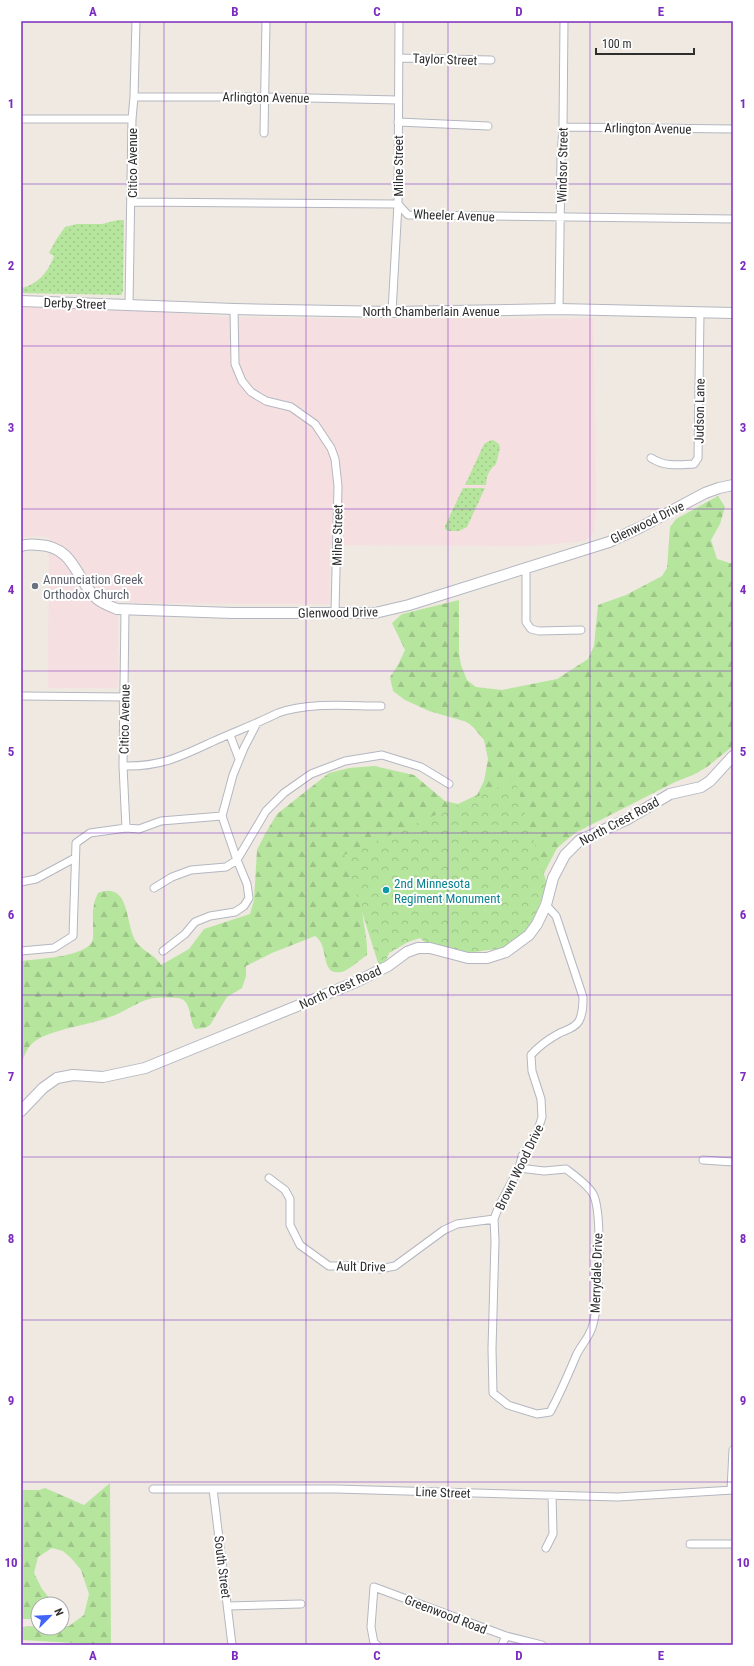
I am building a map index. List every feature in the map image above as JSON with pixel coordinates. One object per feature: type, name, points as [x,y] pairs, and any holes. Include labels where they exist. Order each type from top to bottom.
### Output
[{"type":"street","name":"Citico Avenue","points":[[129,305],[132,119],[136,21]]},
{"type":"street","points":[[264,132],[266,21]]},
{"type":"street","name":"Milne Street","points":[[392,312],[398,204],[399,21]]},
{"type":"street","name":"Windsor Street","points":[[559,310],[564,21]]},
{"type":"street","name":"Taylor Street","points":[[399,58],[491,60]]},
{"type":"street","name":"Arlington Avenue","points":[[134,97],[265,96],[398,100]]},
{"type":"street","points":[[21,119],[132,119]]},
{"type":"street","points":[[398,122],[488,126]]},
{"type":"street","name":"Arlington Avenue","points":[[563,127],[733,129]]},
{"type":"street","name":"Wheeler Avenue","points":[[131,202],[398,204],[408,215],[733,218]]},
{"type":"street","name":"Derby Street","points":[[21,301],[129,305]]},
{"type":"street","name":"North Chamberlain Avenue","points":[[129,305],[234,309],[392,312],[559,310],[733,313]]},
{"type":"street","name":"Milne Street","points":[[234,309],[235,364],[242,381],[251,392],[266,401],[291,407],[315,424],[335,459],[338,486],[335,612]]},
{"type":"street","name":"Judson Lane","points":[[651,458],[659,463],[675,466],[694,464],[698,458],[700,313]]},
{"type":"street","name":"Glenwood Drive","points":[[21,546],[27,544],[51,545],[64,554],[72,563],[96,598],[108,606],[126,610],[232,613],[375,613],[409,605],[609,542],[705,493],[719,488],[733,486]]},
{"type":"street","points":[[526,567],[526,622],[531,629],[539,632],[581,630]]},
{"type":"street","name":"Citico Avenue","points":[[126,610],[123,766],[126,828]]},
{"type":"street","points":[[21,696],[125,697]]},
{"type":"street","points":[[123,766],[142,766],[163,763],[190,754],[292,708],[326,706],[381,706]]},
{"type":"street","points":[[163,951],[185,934],[195,922],[210,916],[235,912],[244,906],[249,898],[248,884],[236,860],[222,816],[239,759],[257,723]]},
{"type":"street","points":[[230,735],[239,759]]},
{"type":"street","points":[[154,888],[172,877],[191,870],[226,867],[236,860],[266,811],[284,793],[312,774],[345,761],[382,755],[421,767],[449,784]]},
{"type":"street","name":"North Crest Road","points":[[21,1111],[43,1088],[58,1078],[73,1075],[103,1077],[145,1068],[356,982],[388,966],[406,952],[418,948],[430,948],[468,958],[487,958],[506,952],[529,935],[537,924],[546,905],[553,878],[565,855],[580,840],[626,820],[670,794],[701,787],[710,781],[733,756]]},
{"type":"street","points":[[21,951],[54,948],[73,936],[76,843],[90,834],[126,828],[139,829],[161,821],[222,816]]},
{"type":"street","points":[[21,882],[36,879],[75,858]]},
{"type":"street","name":"Brown Wood Drive","points":[[493,1393],[492,1349],[495,1241],[494,1220],[499,1206],[519,1168],[522,1156],[535,1139],[542,1116],[541,1099],[532,1071],[531,1055],[539,1046],[559,1033],[570,1029],[578,1022],[583,1010],[583,997],[556,916],[546,905]]},
{"type":"street","points":[[703,1160],[733,1162]]},
{"type":"street","name":"Merrydale Drive","points":[[493,1393],[508,1405],[537,1414],[550,1412],[571,1370],[576,1356],[593,1326],[596,1304],[598,1220],[593,1194],[566,1169],[544,1171],[519,1168]]},
{"type":"street","name":"Ault Drive","points":[[269,1178],[286,1190],[290,1199],[290,1225],[300,1245],[329,1266],[357,1266],[380,1269],[396,1266],[416,1252],[429,1240],[457,1224],[494,1220]]},
{"type":"street","points":[[732,1490],[733,1450]]},
{"type":"street","name":"Line Street","points":[[153,1489],[336,1489],[618,1497],[732,1490]]},
{"type":"street","name":"South Street","points":[[213,1489],[232,1645]]},
{"type":"street","points":[[546,1548],[553,1534],[552,1495]]},
{"type":"street","points":[[690,1544],[733,1544]]},
{"type":"street","name":"Greenwood Road","points":[[377,1645],[374,1643],[371,1627],[374,1587],[506,1636],[542,1645]]},
{"type":"street","points":[[228,1606],[301,1604]]},
{"type":"street","points":[[502,1645],[506,1636]]},
{"type":"shaded area","points":[[21,305],[119,308],[226,317],[377,319],[593,318],[596,500],[594,532],[585,541],[532,546],[330,545],[329,604],[133,603],[118,600],[118,688],[48,688],[49,538],[41,536],[25,537],[21,539]]},
{"type":"green space","points":[[124,220],[123,291],[121,295],[21,293],[21,288],[33,284],[46,272],[54,256],[49,253],[65,227],[77,224],[102,224]]},
{"type":"green space","points":[[493,440],[499,444],[500,448],[496,464],[487,476],[486,485],[465,485],[484,444]]},
{"type":"green space","points":[[463,488],[485,488],[467,527],[459,531],[448,531],[445,529],[445,526]]},
{"type":"green space","points":[[718,496],[725,507],[720,524],[711,540],[717,559],[733,564],[733,746],[707,767],[693,775],[675,782],[575,833],[557,848],[541,879],[361,901],[367,942],[367,955],[344,971],[334,972],[330,969],[327,965],[320,940],[315,936],[272,953],[246,966],[246,976],[242,988],[227,997],[210,1025],[205,1028],[195,1029],[189,1009],[182,999],[152,998],[110,1017],[51,1033],[35,1041],[28,1049],[21,1065],[21,961],[62,956],[74,953],[90,944],[93,938],[93,910],[98,893],[108,891],[116,893],[121,898],[125,905],[135,940],[140,947],[155,958],[161,965],[189,949],[204,929],[250,914],[254,900],[257,850],[265,834],[277,814],[329,773],[349,768],[374,766],[414,775],[445,801],[458,804],[477,795],[484,781],[488,759],[484,740],[467,722],[429,711],[405,700],[393,691],[390,677],[405,650],[392,623],[402,614],[459,600],[459,653],[461,665],[467,680],[476,687],[502,690],[557,679],[588,659],[594,646],[598,605],[626,595],[662,576],[667,568],[670,527],[676,519]]},
{"type":"green space","points":[[515,780],[547,884],[533,922],[524,934],[502,948],[468,953],[426,943],[420,938],[408,942],[389,953],[386,961],[379,966],[344,855]]},
{"type":"green space","points":[[110,1483],[111,1645],[22,1640],[21,1627],[30,1626],[30,1636],[70,1636],[70,1625],[84,1615],[89,1594],[81,1570],[63,1551],[52,1548],[38,1557],[34,1573],[42,1589],[48,1596],[30,1596],[30,1619],[21,1619],[21,1490],[39,1490],[45,1488],[84,1505]]},
{"type":"place","name":"Annunciation Greek Orthodox Church","points":[[35,586]]},
{"type":"place","name":"2nd Minnesota Regiment Monument","points":[[386,890]]}]
